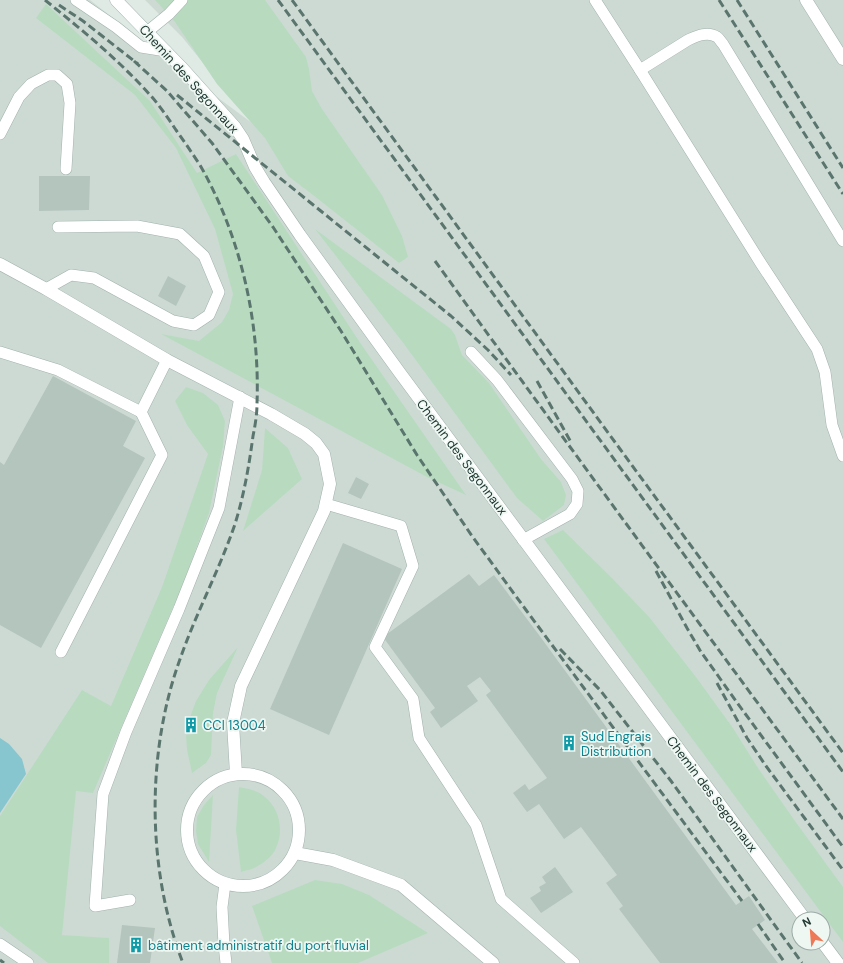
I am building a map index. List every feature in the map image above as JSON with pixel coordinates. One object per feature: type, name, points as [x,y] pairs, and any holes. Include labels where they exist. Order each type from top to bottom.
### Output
[{"type":"street","name":"Chemin des Segonnaux","points":[[116,0],[166,51],[235,127],[243,139],[255,167],[264,182],[300,235],[523,540],[799,911]]},
{"type":"street","points":[[806,0],[843,59]]},
{"type":"street","points":[[0,264],[46,289],[167,360],[272,414],[305,434],[316,443],[324,454],[330,484],[324,511],[241,686],[232,723],[236,774]]},
{"type":"street","points":[[236,774],[253,774],[269,780],[283,790],[293,803],[299,819],[300,836],[295,853],[286,867],[274,878],[258,885],[242,887],[225,884],[207,875],[194,860],[187,842],[187,822],[193,803],[204,789],[219,779],[236,774]]},
{"type":"street","points":[[295,853],[333,860],[401,885],[493,963]]},
{"type":"street","points":[[829,951],[838,963]]},
{"type":"lane","points":[[76,0],[116,26],[142,46],[166,51]]},
{"type":"lane","points":[[147,32],[169,14],[182,0]]},
{"type":"lane","points":[[595,0],[760,262],[817,349],[825,372],[832,425],[843,456]]},
{"type":"lane","points":[[640,70],[696,36],[710,34],[717,37],[723,44],[843,241]]},
{"type":"lane","points":[[0,134],[19,97],[31,84],[48,75],[57,75],[67,84],[70,103],[66,169]]},
{"type":"lane","points":[[46,289],[71,275],[94,278],[173,321],[194,325],[209,315],[219,292],[204,256],[180,234],[137,226],[58,226]]},
{"type":"lane","points":[[0,352],[58,370],[141,412],[162,455],[61,652]]},
{"type":"lane","points":[[471,352],[497,380],[572,478],[578,490],[578,504],[570,514],[523,540]]},
{"type":"lane","points":[[141,412],[167,360]]},
{"type":"lane","points":[[130,900],[95,906],[102,794],[126,732],[180,609],[219,508],[240,397]]},
{"type":"lane","points":[[326,504],[401,526],[413,566],[375,647],[413,699],[419,738],[476,825],[501,899],[574,963]]},
{"type":"lane","points":[[225,884],[222,907],[226,963]]},
{"type":"lane","points":[[0,944],[28,963]]},
{"type":"shaded area","points":[[0,0],[90,0],[155,51],[252,123],[182,37],[145,0],[843,0],[843,963],[0,963]]},
{"type":"green space","points":[[155,0],[265,0],[306,57],[312,91],[322,109],[382,195],[402,236],[408,257],[399,263],[288,176],[265,138],[217,84],[175,22]]},
{"type":"green space","points":[[46,4],[150,101],[197,173],[236,154],[361,344],[466,495],[427,477],[161,334],[199,341],[222,322],[229,310],[233,294],[215,229],[176,148],[135,95],[36,18]]},
{"type":"green space","points":[[315,229],[451,329],[455,335],[462,355],[489,383],[541,459],[561,482],[566,495],[564,505],[543,521],[517,498],[404,344]]},
{"type":"green space","points":[[186,387],[203,393],[218,405],[225,421],[223,446],[209,513],[183,584],[93,793],[76,791],[62,935],[109,938],[109,963],[48,963],[0,926],[0,816],[82,690],[111,706],[162,587],[208,454],[187,425],[175,401]]},
{"type":"green space","points":[[265,428],[288,448],[302,479],[243,531],[262,470]]},
{"type":"green space","points":[[563,530],[650,618],[696,677],[733,728],[758,768],[795,821],[843,887],[843,942],[831,926],[831,911],[820,911],[544,539]]},
{"type":"green space","points":[[238,647],[217,693],[213,713],[211,755],[206,763],[192,773],[187,750],[186,735],[194,734],[197,719],[190,717],[196,701],[209,680]]},
{"type":"green space","points":[[239,787],[256,791],[270,802],[277,814],[280,828],[280,835],[275,851],[265,861],[254,868],[241,872],[236,830]]},
{"type":"green space","points":[[213,795],[209,862],[198,844],[196,831],[197,817],[204,805]]},
{"type":"green space","points":[[315,880],[342,884],[369,895],[428,933],[358,963],[272,963],[252,906]]},
{"type":"water","points":[[0,738],[9,744],[22,759],[26,774],[0,813]]},
{"type":"building","points":[[39,176],[90,176],[89,210],[39,211]]},
{"type":"building","points":[[168,276],[186,286],[176,306],[158,296]]},
{"type":"building","points":[[53,376],[136,421],[123,446],[145,458],[41,648],[0,625],[0,462],[4,465]]},
{"type":"building","points":[[356,477],[369,484],[361,499],[348,493]]},
{"type":"building","points":[[343,543],[402,569],[329,735],[270,709]]},
{"type":"building","name":"Sud Engrais Distribution","points":[[469,574],[479,586],[494,575],[736,905],[749,896],[765,920],[752,929],[778,963],[660,963],[619,909],[623,906],[606,883],[617,875],[581,827],[564,839],[539,804],[527,812],[513,793],[525,784],[529,790],[547,778],[486,695],[491,691],[480,677],[467,686],[478,701],[441,728],[430,712],[435,708],[383,637]]},
{"type":"building","name":"CCI 13004","points":[[189,718],[196,720],[193,733],[185,731]]},
{"type":"building","points":[[555,867],[573,892],[541,913],[530,898],[541,891],[539,887],[546,883],[542,877]]},
{"type":"building","name":"bâtiment administratif du port fluvial","points":[[122,925],[155,928],[150,963],[117,963]]},
{"type":"railway","points":[[45,0],[100,46],[139,83],[161,108],[200,165],[227,221],[237,251],[251,311],[257,373],[257,408],[246,480],[235,524],[229,541],[192,627],[179,662],[168,698],[156,774],[155,813],[157,852],[171,927],[183,963]]},
{"type":"railway","points":[[278,0],[843,772]]},
{"type":"railway","points":[[292,0],[843,753]]},
{"type":"railway","points":[[719,0],[843,194]]},
{"type":"railway","points":[[737,0],[843,168]]},
{"type":"railway","points":[[59,5],[83,21],[138,64]]},
{"type":"railway","points":[[134,61],[167,91],[212,143],[273,227],[341,331],[417,455],[472,536],[742,901]]},
{"type":"railway","points":[[177,95],[451,316],[488,350],[511,375]]},
{"type":"railway","points":[[435,261],[843,819]]},
{"type":"railway","points":[[537,381],[572,444]]},
{"type":"railway","points":[[656,571],[701,652],[843,847]]},
{"type":"railway","points":[[560,649],[600,690],[671,781],[802,963]]},
{"type":"railway","points":[[717,683],[747,738],[843,870]]},
{"type":"railway","points":[[758,924],[785,963]]},
{"type":"railway","points":[[0,960],[4,963]]},
{"type":"place","name":"CCI 13004","points":[[191,725]]},
{"type":"place","name":"Sud Engrais Distribution","points":[[569,743]]},
{"type":"place","name":"bâtiment administratif du port fluvial","points":[[136,945]]}]
